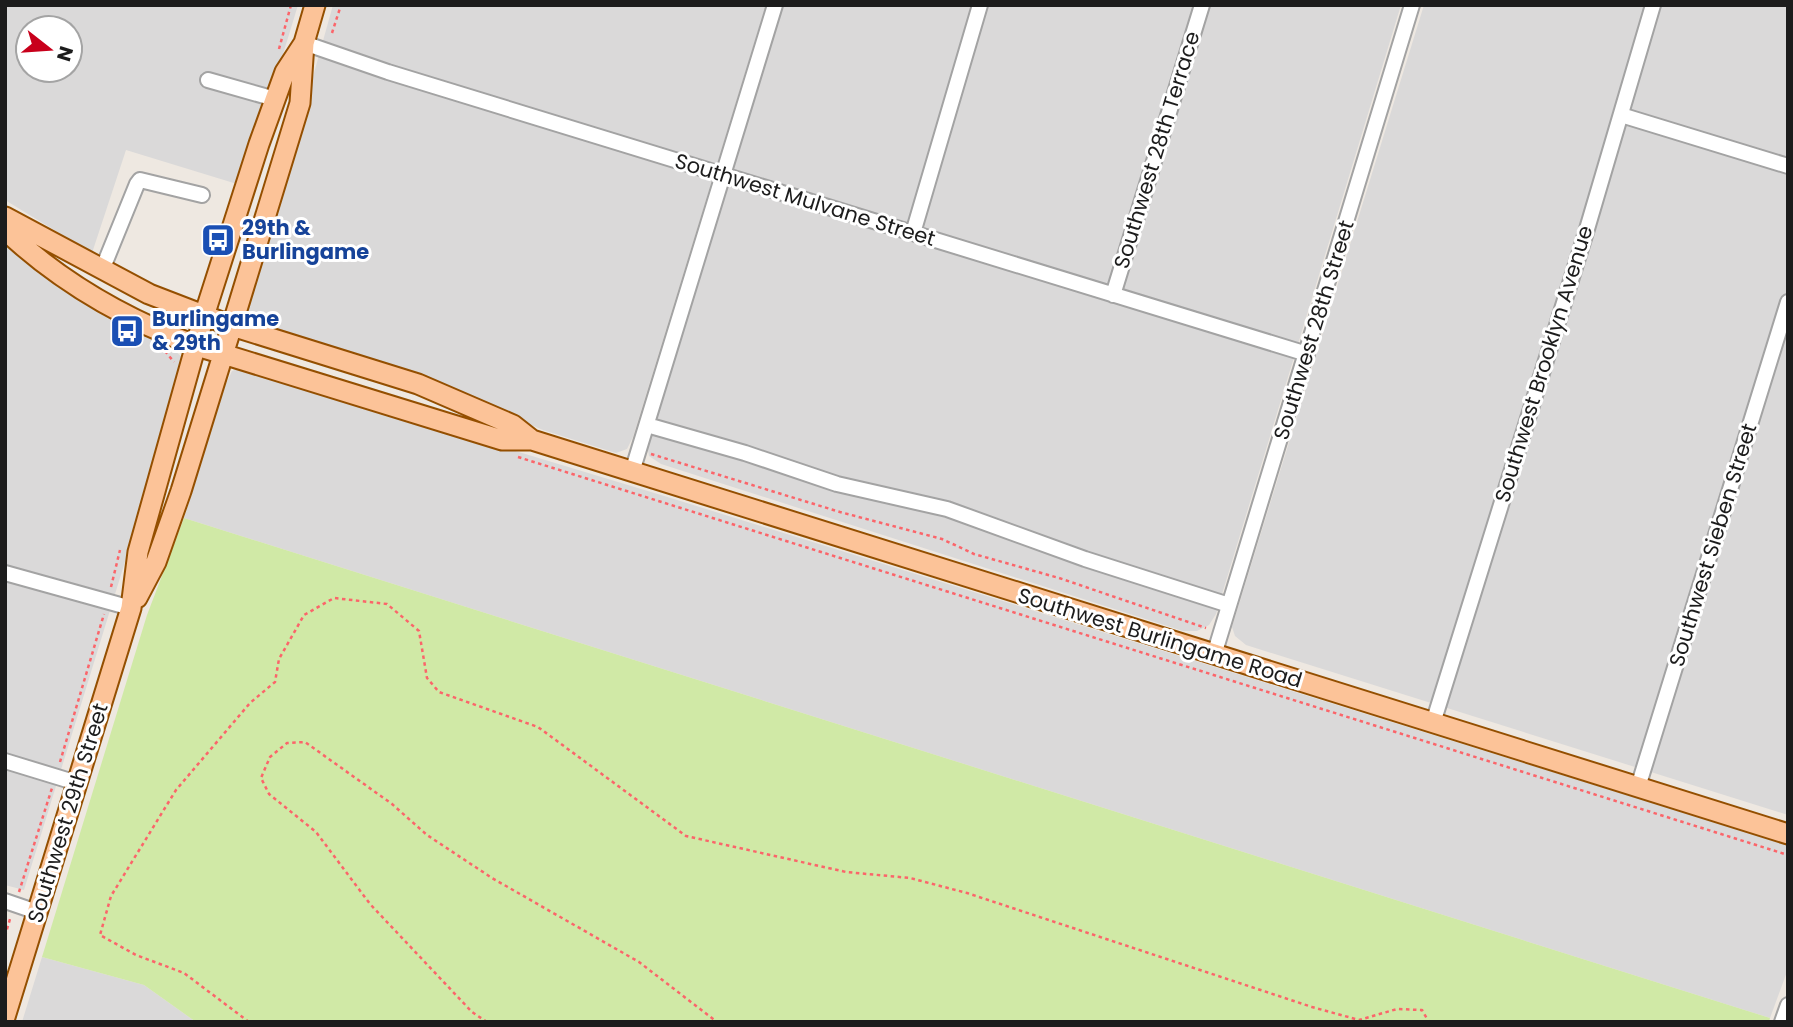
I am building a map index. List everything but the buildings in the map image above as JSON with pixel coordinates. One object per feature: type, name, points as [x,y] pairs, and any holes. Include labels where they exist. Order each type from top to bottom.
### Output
[{"type":"main road","name":"Southwest 29th Street","points":[[131,608],[156,562],[232,326],[299,103],[304,43],[316,5]]},
{"type":"main road","name":"Southwest 29th Street","points":[[5,1017],[131,608],[138,552],[204,316],[275,99],[285,72],[304,43]]},
{"type":"main road","name":"Southwest Burlingame Road","points":[[5,217],[149,294],[232,326],[418,384],[513,425],[532,440]]},
{"type":"main road","name":"Southwest Burlingame Road","points":[[5,230],[22,246],[117,311],[153,330],[197,346],[502,440],[532,440],[1788,834]]},
{"type":"street","points":[[632,472],[775,5]]},
{"type":"street","points":[[913,233],[980,5]]},
{"type":"street","name":"Southwest 28th Terrace","points":[[1113,295],[1202,5]]},
{"type":"street","name":"Southwest 28th Street","points":[[1214,655],[1412,5]]},
{"type":"street","name":"Southwest Brooklyn Avenue","points":[[1433,723],[1653,5]]},
{"type":"street","name":"Southwest Mulvane Street","points":[[304,43],[388,72],[1307,354]]},
{"type":"street","points":[[208,79],[275,99]]},
{"type":"street","points":[[1621,115],[1788,166]]},
{"type":"street","points":[[102,270],[136,184],[140,180],[202,195]]},
{"type":"street","name":"Southwest Sieben Street","points":[[1638,787],[1788,302]]},
{"type":"street","points":[[646,425],[745,453],[837,484],[947,509],[1085,559],[1230,604]]},
{"type":"street","points":[[5,573],[131,608]]},
{"type":"street","points":[[5,761],[77,783]]},
{"type":"street","points":[[10,903],[37,912]]},
{"type":"street","points":[[1782,1022],[1788,1005]]},
{"type":"path","points":[[332,33],[341,5]]},
{"type":"path","points":[[163,348],[172,361],[191,367]]},
{"type":"path","points":[[639,452],[657,455],[840,512],[942,539],[974,554],[1059,578],[1206,628]]},
{"type":"path","points":[[516,456],[1788,855]]},
{"type":"path","points":[[5,936],[10,903],[55,777],[120,551]]},
{"type":"path","points":[[249,1022],[184,973],[136,955],[100,935],[111,896],[176,790],[250,703],[275,682],[279,659],[304,615],[334,598],[387,604],[419,631],[427,678],[439,692],[538,727],[686,836],[846,872],[910,878],[967,893],[1312,1007],[1359,1020],[1397,1009],[1422,1010],[1429,1022]]},
{"type":"path","points":[[487,1022],[472,1012],[370,904],[316,831],[269,794],[261,778],[270,757],[287,743],[305,742],[392,804],[427,835],[492,878],[639,962],[716,1022]]},
{"type":"shaded area","points":[[5,5],[298,5],[237,184],[126,150],[92,253],[5,200]]},
{"type":"shaded area","points":[[333,5],[766,5],[633,437],[627,449],[616,453],[543,430],[422,378],[258,326],[250,319],[248,309]]},
{"type":"shaded area","points":[[783,5],[1401,5],[1216,614],[1209,625],[1197,631],[1183,631],[661,464],[649,456],[647,445]]},
{"type":"shaded area","points":[[1424,5],[1788,5],[1788,815],[1246,645],[1235,636],[1232,627]]},
{"type":"shaded area","points":[[5,243],[93,306],[175,351],[182,357],[183,373],[24,890],[5,885]]},
{"type":"shaded area","points":[[241,368],[661,495],[1788,845],[1788,969],[1770,1018],[184,518],[225,386],[232,371]]},
{"type":"shaded area","points":[[42,957],[144,985],[196,1022],[22,1022]]},
{"type":"green space","points":[[184,518],[1770,1018],[1769,1022],[196,1022],[144,985],[42,957],[147,615]]},
{"type":"place","name":"29th & Burlingame","points":[[218,240]]},
{"type":"place","name":"Burlingame & 29th","points":[[127,331]]}]
